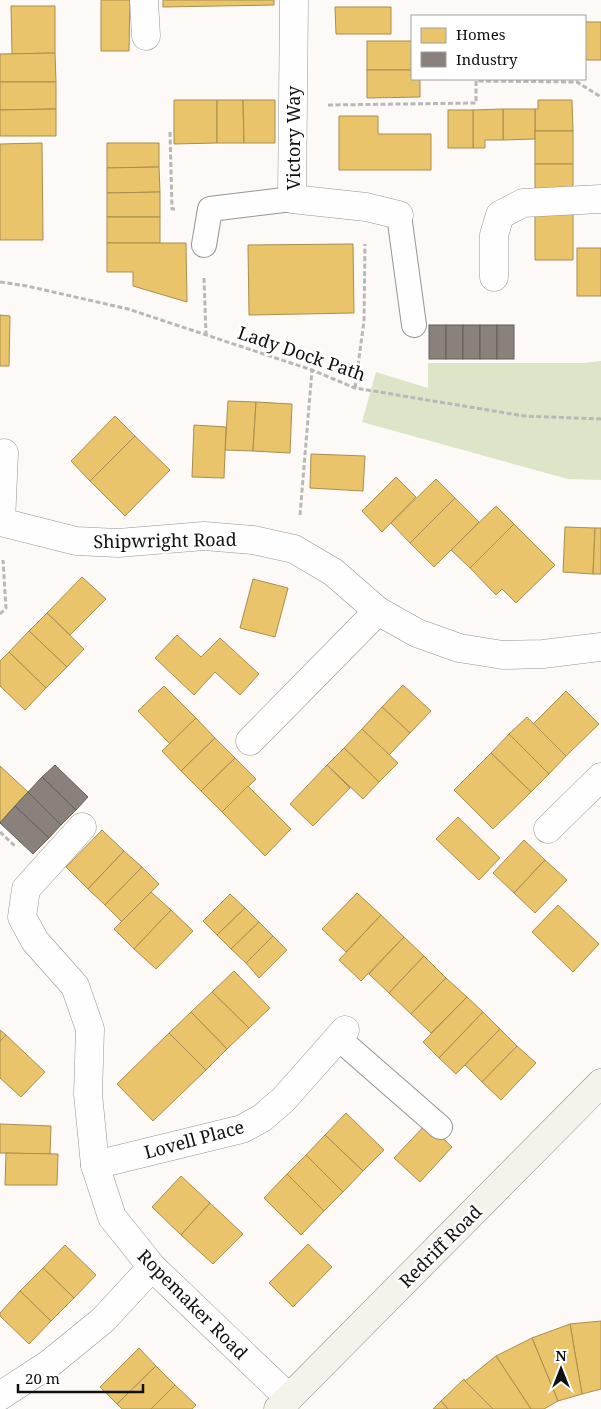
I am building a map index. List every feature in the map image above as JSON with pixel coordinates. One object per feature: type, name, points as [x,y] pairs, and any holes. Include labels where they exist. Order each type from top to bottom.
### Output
[{"type":"main road","name":"Redriff Road","points":[[284,1403],[598,1093]]},
{"type":"street","points":[[144,0],[146,36]]},
{"type":"street","name":"Victory Way","points":[[294,0],[292,199],[366,207],[398,215]]},
{"type":"street","points":[[494,277],[494,235],[500,215],[523,203],[601,199]]},
{"type":"street","points":[[1,522],[4,453]]},
{"type":"street","name":"Shipwright Road","points":[[1,522],[76,541],[118,543],[204,536],[252,540],[294,550],[333,572],[378,611],[417,633],[459,648],[503,655],[601,647]]},
{"type":"street","points":[[250,741],[378,611]]},
{"type":"street","points":[[548,829],[601,777]]},
{"type":"street","name":"Ropemaker Road","points":[[82,827],[26,889],[22,917],[35,941],[75,986],[90,1029],[88,1094],[95,1164],[112,1217],[152,1267],[284,1403]]},
{"type":"street","name":"Lovell Place","points":[[95,1164],[242,1129],[262,1118],[283,1100],[342,1034]]},
{"type":"street","points":[[0,1396],[49,1364],[103,1320],[152,1267]]},
{"type":"lane","points":[[204,245],[210,209],[292,199]]},
{"type":"lane","points":[[398,215],[414,325]]},
{"type":"lane","points":[[342,1034],[440,1127]]},
{"type":"path","points":[[292,105],[476,103],[476,81],[578,82],[601,97]]},
{"type":"path","points":[[170,132],[172,209],[210,209]]},
{"type":"path","points":[[355,388],[364,321],[366,207]]},
{"type":"path","points":[[204,245],[206,335]]},
{"type":"path","name":"Lady Dock Path","points":[[0,282],[27,286],[128,309],[312,370],[355,388],[524,416],[601,419]]},
{"type":"path","points":[[294,550],[299,527],[312,370]]},
{"type":"path","points":[[0,614],[6,608],[1,522]]},
{"type":"green space","points":[[601,361],[601,480],[568,479],[362,422],[376,372],[428,388],[428,363],[584,363]]},
{"type":"building: Homes","points":[[101,0],[130,0],[129,51],[101,51]]},
{"type":"building: Homes","points":[[163,0],[274,0],[274,5],[163,7]]},
{"type":"building: Homes","points":[[11,6],[55,6],[55,53],[12,54]]},
{"type":"building: Homes","points":[[335,7],[391,7],[391,34],[336,34]]},
{"type":"building: Homes","points":[[586,22],[601,22],[601,60],[586,60]]},
{"type":"building: Homes","points":[[367,41],[411,41],[411,70],[367,70]]},
{"type":"building: Homes","points":[[55,53],[56,82],[0,82],[0,54]]},
{"type":"building: Homes","points":[[367,70],[411,70],[411,80],[420,80],[420,97],[367,98]]},
{"type":"building: Homes","points":[[0,82],[56,82],[56,109],[0,110]]},
{"type":"building: Homes","points":[[174,100],[217,100],[217,143],[174,144]]},
{"type":"building: Homes","points":[[217,100],[243,100],[244,143],[217,143]]},
{"type":"building: Homes","points":[[243,100],[275,100],[275,143],[244,143]]},
{"type":"building: Homes","points":[[538,100],[572,100],[573,131],[535,131],[535,109],[538,109]]},
{"type":"building: Homes","points":[[56,109],[56,136],[0,136],[0,110]]},
{"type":"building: Homes","points":[[503,109],[535,109],[535,139],[503,140]]},
{"type":"building: Homes","points":[[503,109],[503,140],[485,140],[485,148],[473,148],[473,110]]},
{"type":"building: Homes","points":[[448,110],[473,110],[473,148],[448,148]]},
{"type":"building: Homes","points":[[339,116],[378,116],[378,134],[431,134],[431,170],[339,170]]},
{"type":"building: Homes","points":[[535,131],[573,131],[573,164],[535,164]]},
{"type":"building: Homes","points":[[42,143],[43,240],[0,240],[0,144]]},
{"type":"building: Homes","points":[[107,143],[159,143],[159,167],[107,168]]},
{"type":"building: Homes","points":[[535,164],[573,164],[573,195],[535,211]]},
{"type":"building: Homes","points":[[159,167],[160,192],[107,193],[107,168]]},
{"type":"building: Homes","points":[[160,192],[160,217],[107,217],[107,193]]},
{"type":"building: Homes","points":[[573,195],[573,260],[535,260],[535,211]]},
{"type":"building: Homes","points":[[107,217],[160,217],[160,243],[107,243]]},
{"type":"building: Homes","points":[[107,243],[186,243],[187,302],[133,286],[133,272],[107,272]]},
{"type":"building: Homes","points":[[353,244],[354,313],[249,315],[248,245]]},
{"type":"building: Homes","points":[[577,248],[601,248],[601,296],[577,296]]},
{"type":"building: Homes","points":[[0,315],[10,316],[9,366],[0,366]]},
{"type":"building: Homes","points":[[228,401],[256,402],[253,451],[225,450]]},
{"type":"building: Homes","points":[[256,402],[292,404],[290,453],[253,451]]},
{"type":"building: Homes","points":[[115,416],[135,436],[90,481],[71,461]]},
{"type":"building: Homes","points":[[194,425],[226,427],[224,478],[192,477]]},
{"type":"building: Homes","points":[[135,436],[170,470],[125,516],[90,481]]},
{"type":"building: Homes","points":[[311,454],[365,456],[363,491],[310,488]]},
{"type":"building: Homes","points":[[396,477],[416,497],[382,532],[362,511]]},
{"type":"building: Homes","points":[[436,479],[455,498],[410,543],[391,523]]},
{"type":"building: Homes","points":[[455,498],[479,522],[434,567],[410,543]]},
{"type":"building: Homes","points":[[496,506],[514,524],[470,568],[451,550]]},
{"type":"building: Homes","points":[[514,524],[555,565],[516,603],[502,589],[496,595],[470,568]]},
{"type":"building: Homes","points":[[565,527],[595,528],[593,574],[563,572]]},
{"type":"building: Homes","points":[[595,528],[601,528],[601,574],[593,574]]},
{"type":"building: Homes","points":[[82,577],[106,599],[70,635],[47,613]]},
{"type":"building: Homes","points":[[253,579],[288,588],[275,637],[240,628]]},
{"type":"building: Homes","points":[[47,613],[84,649],[67,667],[29,631]]},
{"type":"building: Homes","points":[[29,631],[67,667],[46,688],[9,652]]},
{"type":"building: Homes","points":[[177,635],[201,657],[220,638],[259,674],[240,695],[215,672],[194,695],[155,658]]},
{"type":"building: Homes","points":[[9,652],[46,688],[25,710],[0,686],[0,661]]},
{"type":"building: Homes","points":[[403,685],[431,711],[410,733],[382,707]]},
{"type":"building: Homes","points":[[164,686],[196,718],[170,744],[138,711]]},
{"type":"building: Homes","points":[[566,691],[599,724],[566,756],[533,724]]},
{"type":"building: Homes","points":[[382,707],[410,733],[389,755],[362,729]]},
{"type":"building: Homes","points":[[527,717],[566,756],[549,774],[509,734]]},
{"type":"building: Homes","points":[[196,718],[215,738],[181,771],[162,751]]},
{"type":"building: Homes","points":[[362,729],[398,763],[379,782],[344,748]]},
{"type":"building: Homes","points":[[509,734],[549,774],[531,792],[491,753]]},
{"type":"building: Homes","points":[[215,738],[235,758],[201,791],[181,771]]},
{"type":"building: Homes","points":[[344,748],[379,782],[363,799],[327,765]]},
{"type":"building: Homes","points":[[491,753],[531,792],[493,829],[454,790]]},
{"type":"building: Homes","points":[[235,758],[256,779],[222,812],[201,791]]},
{"type":"building: Homes","points":[[327,765],[350,788],[313,826],[290,804]]},
{"type":"building: Homes","points":[[0,766],[28,792],[0,822]]},
{"type":"building: Homes","points":[[248,786],[291,829],[265,856],[222,812]]},
{"type":"building: Homes","points":[[458,817],[500,858],[479,880],[436,839]]},
{"type":"building: Homes","points":[[102,830],[124,851],[88,889],[66,867]]},
{"type":"building: Homes","points":[[524,840],[545,860],[514,893],[493,873]]},
{"type":"building: Homes","points":[[124,851],[142,867],[105,905],[88,889]]},
{"type":"building: Homes","points":[[545,860],[567,880],[535,913],[514,893]]},
{"type":"building: Homes","points":[[142,867],[159,884],[122,922],[105,905]]},
{"type":"building: Homes","points":[[151,892],[171,910],[134,949],[114,929]]},
{"type":"building: Homes","points":[[357,893],[381,915],[346,952],[322,929]]},
{"type":"building: Homes","points":[[230,894],[245,908],[217,935],[203,921]]},
{"type":"building: Homes","points":[[558,905],[599,944],[573,972],[532,932]]},
{"type":"building: Homes","points":[[245,908],[259,922],[231,949],[217,935]]},
{"type":"building: Homes","points":[[171,910],[193,931],[156,969],[134,949]]},
{"type":"building: Homes","points":[[381,915],[404,937],[361,981],[339,960]]},
{"type":"building: Homes","points":[[259,922],[273,936],[246,963],[231,949]]},
{"type":"building: Homes","points":[[273,936],[287,950],[259,978],[246,963]]},
{"type":"building: Homes","points":[[404,937],[424,956],[389,993],[369,974]]},
{"type":"building: Homes","points":[[424,956],[446,978],[411,1014],[389,993]]},
{"type":"building: Homes","points":[[234,971],[270,1008],[249,1028],[212,992]]},
{"type":"building: Homes","points":[[446,978],[467,997],[431,1033],[411,1014]]},
{"type":"building: Homes","points":[[212,992],[249,1028],[227,1049],[191,1012]]},
{"type":"building: Homes","points":[[467,997],[483,1012],[439,1058],[423,1042]]},
{"type":"building: Homes","points":[[191,1012],[227,1049],[206,1070],[169,1033]]},
{"type":"building: Homes","points":[[483,1012],[500,1029],[456,1074],[439,1058]]},
{"type":"building: Homes","points":[[500,1029],[517,1046],[482,1082],[465,1065]]},
{"type":"building: Homes","points":[[0,1030],[6,1035],[0,1041]]},
{"type":"building: Homes","points":[[169,1033],[206,1070],[153,1121],[117,1084]]},
{"type":"building: Homes","points":[[6,1035],[45,1072],[21,1097],[0,1078],[0,1041]]},
{"type":"building: Homes","points":[[517,1046],[536,1063],[501,1100],[482,1082]]},
{"type":"building: Homes","points":[[346,1113],[384,1150],[363,1171],[325,1135]]},
{"type":"building: Homes","points":[[427,1123],[452,1147],[420,1182],[394,1158]]},
{"type":"building: Homes","points":[[0,1124],[51,1126],[50,1154],[0,1153]]},
{"type":"building: Homes","points":[[325,1135],[363,1171],[343,1192],[306,1155]]},
{"type":"building: Homes","points":[[6,1153],[58,1154],[57,1185],[5,1185]]},
{"type":"building: Homes","points":[[306,1155],[343,1192],[324,1211],[287,1174]]},
{"type":"building: Homes","points":[[287,1174],[324,1211],[301,1235],[264,1198]]},
{"type":"building: Homes","points":[[181,1176],[210,1203],[181,1235],[152,1207]]},
{"type":"building: Homes","points":[[210,1203],[243,1234],[213,1264],[181,1235]]},
{"type":"building: Homes","points":[[308,1244],[332,1267],[293,1307],[269,1283]]},
{"type":"building: Homes","points":[[65,1245],[96,1275],[74,1298],[43,1268]]},
{"type":"building: Homes","points":[[43,1268],[74,1298],[51,1321],[20,1291]]},
{"type":"building: Homes","points":[[20,1291],[51,1321],[29,1344],[0,1316],[0,1313]]},
{"type":"building: Homes","points":[[601,1321],[601,1389],[582,1394],[570,1324]]},
{"type":"building: Homes","points":[[570,1324],[582,1394],[558,1401],[532,1338]]},
{"type":"building: Homes","points":[[532,1338],[558,1401],[544,1409],[531,1409],[496,1356]]},
{"type":"building: Homes","points":[[139,1348],[156,1366],[117,1404],[100,1387]]},
{"type":"building: Homes","points":[[496,1356],[531,1409],[493,1409],[465,1381]]},
{"type":"building: Homes","points":[[156,1366],[175,1385],[151,1409],[122,1409],[117,1404]]},
{"type":"building: Homes","points":[[464,1379],[493,1409],[448,1409],[441,1401]]},
{"type":"building: Homes","points":[[175,1385],[196,1405],[192,1409],[151,1409]]},
{"type":"building: Homes","points":[[441,1401],[448,1409],[433,1409]]},
{"type":"building: Industry","points":[[429,325],[446,325],[446,359],[429,359]]},
{"type":"building: Industry","points":[[446,325],[463,325],[463,359],[446,359]]},
{"type":"building: Industry","points":[[463,325],[480,325],[480,359],[463,359]]},
{"type":"building: Industry","points":[[480,325],[497,325],[497,359],[480,359]]},
{"type":"building: Industry","points":[[497,325],[514,325],[514,359],[497,359]]},
{"type":"building: Industry","points":[[55,765],[88,797],[76,810],[42,777]]},
{"type":"building: Industry","points":[[42,777],[76,810],[61,825],[28,792]]},
{"type":"building: Industry","points":[[28,792],[61,825],[49,838],[15,806]]},
{"type":"building: Industry","points":[[15,806],[49,838],[33,854],[0,823]]}]
